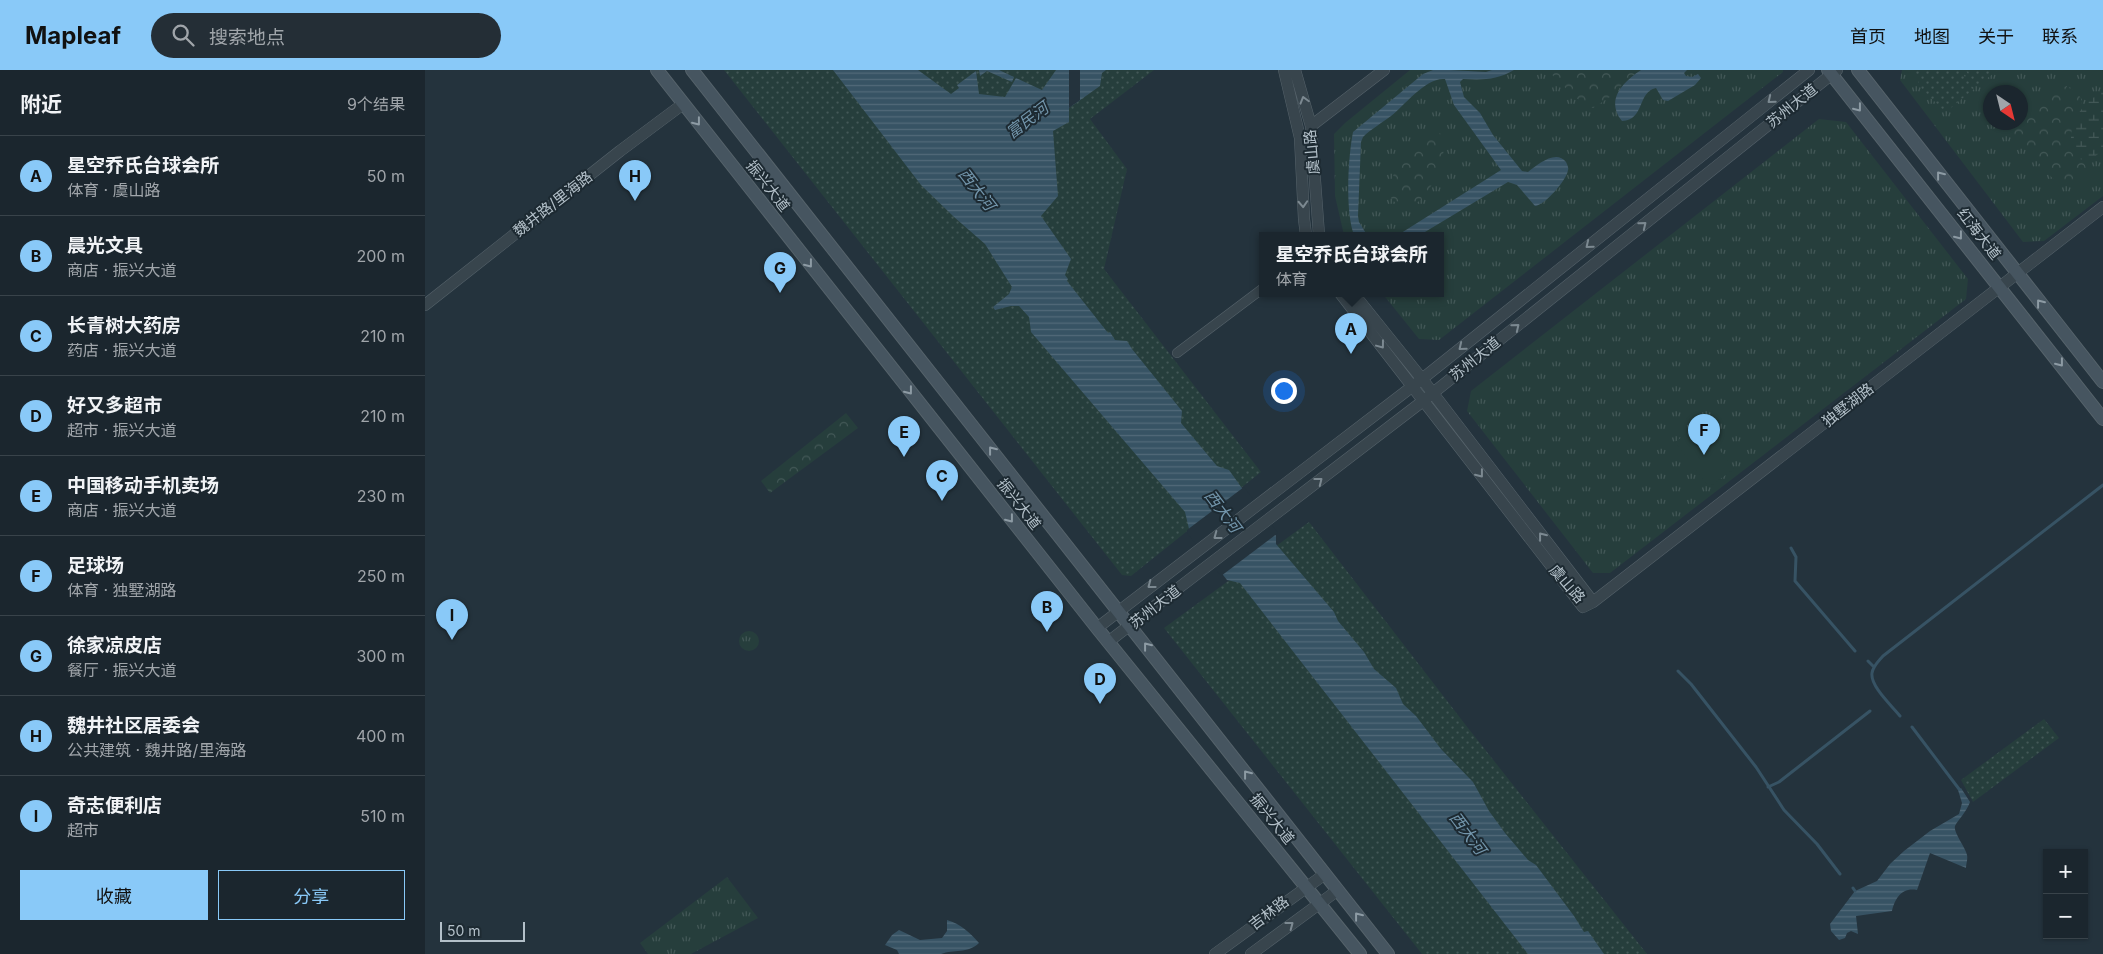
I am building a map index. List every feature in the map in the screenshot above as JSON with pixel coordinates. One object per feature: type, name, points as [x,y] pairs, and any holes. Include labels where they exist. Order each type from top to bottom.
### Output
[{"type":"main road","name":"振兴大道","points":[[657,70],[1108,642],[1360,954]]},
{"type":"main road","name":"振兴大道","points":[[692,70],[1131,625],[1388,954]]},
{"type":"main road","name":"红海大道","points":[[1859,70],[2103,382]]},
{"type":"main road","name":"红海大道","points":[[1832,71],[2103,419]]},
{"type":"street","name":"虞山路","points":[[1284,70],[1301,138],[1306,232]]},
{"type":"street","name":"虞山路","points":[[1295,70],[1311,126],[1319,232]]},
{"type":"street","points":[[1311,126],[1384,70]]},
{"type":"street","name":"苏州大道","points":[[1097,628],[1422,379],[1809,70]]},
{"type":"street","name":"苏州大道","points":[[1108,642],[1423,401],[1832,71]]},
{"type":"street","name":"魏井路/里海路","points":[[425,306],[605,162],[683,104]]},
{"type":"street","name":"独墅湖路","points":[[1593,602],[2103,207]]},
{"type":"street","points":[[1177,352],[1259,291]]},
{"type":"street","name":"虞山路","points":[[1343,297],[1583,606],[1593,602],[1433,393],[1356,297]]},
{"type":"street","name":"吉林路","points":[[1215,954],[1325,874]]},
{"type":"street","name":"吉林路","points":[[1251,954],[1337,890]]},
{"type":"green space","points":[[724,70],[1154,70],[1090,119],[1127,169],[1104,269],[1261,472],[1131,576],[1122,575]]},
{"type":"green space","points":[[1410,70],[1783,70],[1783,72],[1439,340],[1419,339],[1385,297],[1444,297],[1444,232],[1343,232],[1335,196],[1334,134]]},
{"type":"green space","points":[[1547,70],[1641,70],[1621,86],[1616,93],[1593,108],[1576,98]]},
{"type":"green space","points":[[1902,70],[2103,70],[2103,196],[2044,241],[2023,242],[1900,80]]},
{"type":"green space","points":[[1912,70],[1960,70],[1974,89],[1947,111],[1944,111],[1922,89]]},
{"type":"green space","points":[[1965,70],[1998,70],[1977,86]]},
{"type":"green space","points":[[2057,86],[2072,89],[2082,101],[2078,154],[2086,167],[2087,181],[2076,185],[2059,183],[2027,150],[2014,141],[2014,130],[2028,130],[2028,113]]},
{"type":"green space","points":[[2103,90],[2102,150],[2093,157],[2078,159],[2072,148],[2071,132],[2073,125],[2080,111]]},
{"type":"green space","points":[[1819,119],[1846,122],[1968,279],[1966,299],[1610,573],[1593,573],[1467,411],[1471,391]]},
{"type":"green space","points":[[1433,129],[1441,134],[1443,157],[1441,166],[1431,186],[1417,203],[1408,207],[1400,205],[1391,198],[1391,187],[1397,167],[1409,150]]},
{"type":"green space","points":[[846,413],[858,428],[770,493],[761,481]]},
{"type":"green space","points":[[1700,424],[1734,469],[1709,487],[1675,442]]},
{"type":"green space","points":[[1309,522],[1468,728],[1647,954],[1422,954],[1164,628]]},
{"type":"green space","points":[[749,631],[756,634],[759,641],[756,648],[749,651],[742,648],[739,641],[742,634]]},
{"type":"green space","points":[[2044,719],[2059,738],[1973,802],[1961,780]]},
{"type":"green space","points":[[727,877],[758,918],[691,954],[648,954],[640,943]]},
{"type":"water","points":[[833,70],[918,70],[951,94],[959,88],[957,85],[976,71],[979,94],[1005,97],[1016,78],[1042,90],[1056,70],[1106,70],[1102,73],[1100,86],[1069,108],[1069,122],[1053,131],[1058,196],[1041,216],[1071,259],[1065,275],[1068,279],[1067,281],[1115,340],[1127,341],[1182,411],[1181,423],[1217,466],[1229,470],[1276,536],[1276,544],[1334,612],[1338,621],[1364,652],[1374,669],[1396,688],[1403,704],[1416,716],[1441,749],[1473,782],[1489,811],[1505,833],[1528,860],[1536,865],[1584,932],[1588,931],[1604,954],[1528,954],[1240,583],[1227,580],[1190,533],[1185,512],[1031,332],[1029,317],[1019,306],[995,310],[993,307],[1009,294],[1012,287],[985,244],[921,185]]},
{"type":"water","points":[[979,70],[999,70],[1014,77],[1012,82],[987,71],[980,76]]},
{"type":"water","points":[[1433,70],[1486,72],[1492,70],[1514,70],[1490,79],[1463,79],[1460,82],[1464,97],[1480,113],[1493,135],[1522,171],[1528,172],[1547,160],[1557,157],[1562,158],[1566,162],[1568,166],[1567,174],[1559,186],[1539,205],[1535,206],[1517,185],[1508,182],[1425,232],[1403,232],[1501,170],[1454,105],[1445,79],[1438,80],[1423,87],[1391,116],[1363,137],[1361,142],[1358,216],[1359,222],[1365,232],[1353,232],[1348,199],[1353,132],[1423,74]]},
{"type":"water","points":[[1641,70],[1687,70],[1684,73],[1686,76],[1692,77],[1698,74],[1701,78],[1695,85],[1668,101],[1663,100],[1656,88],[1650,91],[1634,116],[1622,121],[1615,106],[1618,92],[1628,80]]},
{"type":"water","points":[[1961,788],[1970,802],[1955,829],[1967,855],[1966,868],[1930,853],[1917,890],[1907,890],[1900,894],[1892,911],[1856,916],[1858,934],[1851,931],[1847,933],[1845,938],[1839,940],[1831,931],[1830,924],[1855,891],[1877,881],[1890,864],[1904,851],[1930,831],[1959,814],[1962,803],[1958,790]]},
{"type":"water","points":[[947,920],[965,929],[979,943],[970,949],[941,954],[899,954],[897,950],[885,945],[892,935],[899,930],[920,940],[942,938],[947,931]]},
{"type":"pier","points":[[1069,70],[1080,70],[1080,100],[1069,108]]},
{"type":"pier","points":[[1244,487],[1278,533],[1221,576],[1188,534],[1187,530]]},
{"type":"waterway","points":[[1900,716],[1878,690],[1872,678],[1873,668],[1883,656],[2103,485]]},
{"type":"waterway","points":[[1791,548],[1796,557],[1795,581],[1855,651]]},
{"type":"waterway","points":[[1868,661],[1874,667]]},
{"type":"waterway","points":[[1678,671],[1691,684],[1756,767],[1784,810],[1817,844],[1840,874]]},
{"type":"waterway","points":[[1768,787],[1779,782],[1870,711]]},
{"type":"waterway","points":[[1912,727],[1959,789]]},
{"type":"place","name":"魏井社区居委会","points":[[635,201]]},
{"type":"place","name":"徐家凉皮店","points":[[780,293]]},
{"type":"place","name":"星空乔氏台球会所","points":[[1351,354]]},
{"type":"place","name":"足球场","points":[[1704,455]]},
{"type":"place","name":"中国移动手机卖场","points":[[904,457]]},
{"type":"place","name":"长青树大药房","points":[[942,501]]},
{"type":"place","name":"晨光文具","points":[[1047,632]]},
{"type":"place","name":"奇志便利店","points":[[452,640]]},
{"type":"place","name":"好又多超市","points":[[1100,704]]},
{"type":"water label","name":"富民河","points":[[1027,120]]},
{"type":"water label","name":"西大河","points":[[977,189]]},
{"type":"water label","name":"西大河","points":[[1223,511]]},
{"type":"water label","name":"西大河","points":[[1468,833]]}]
